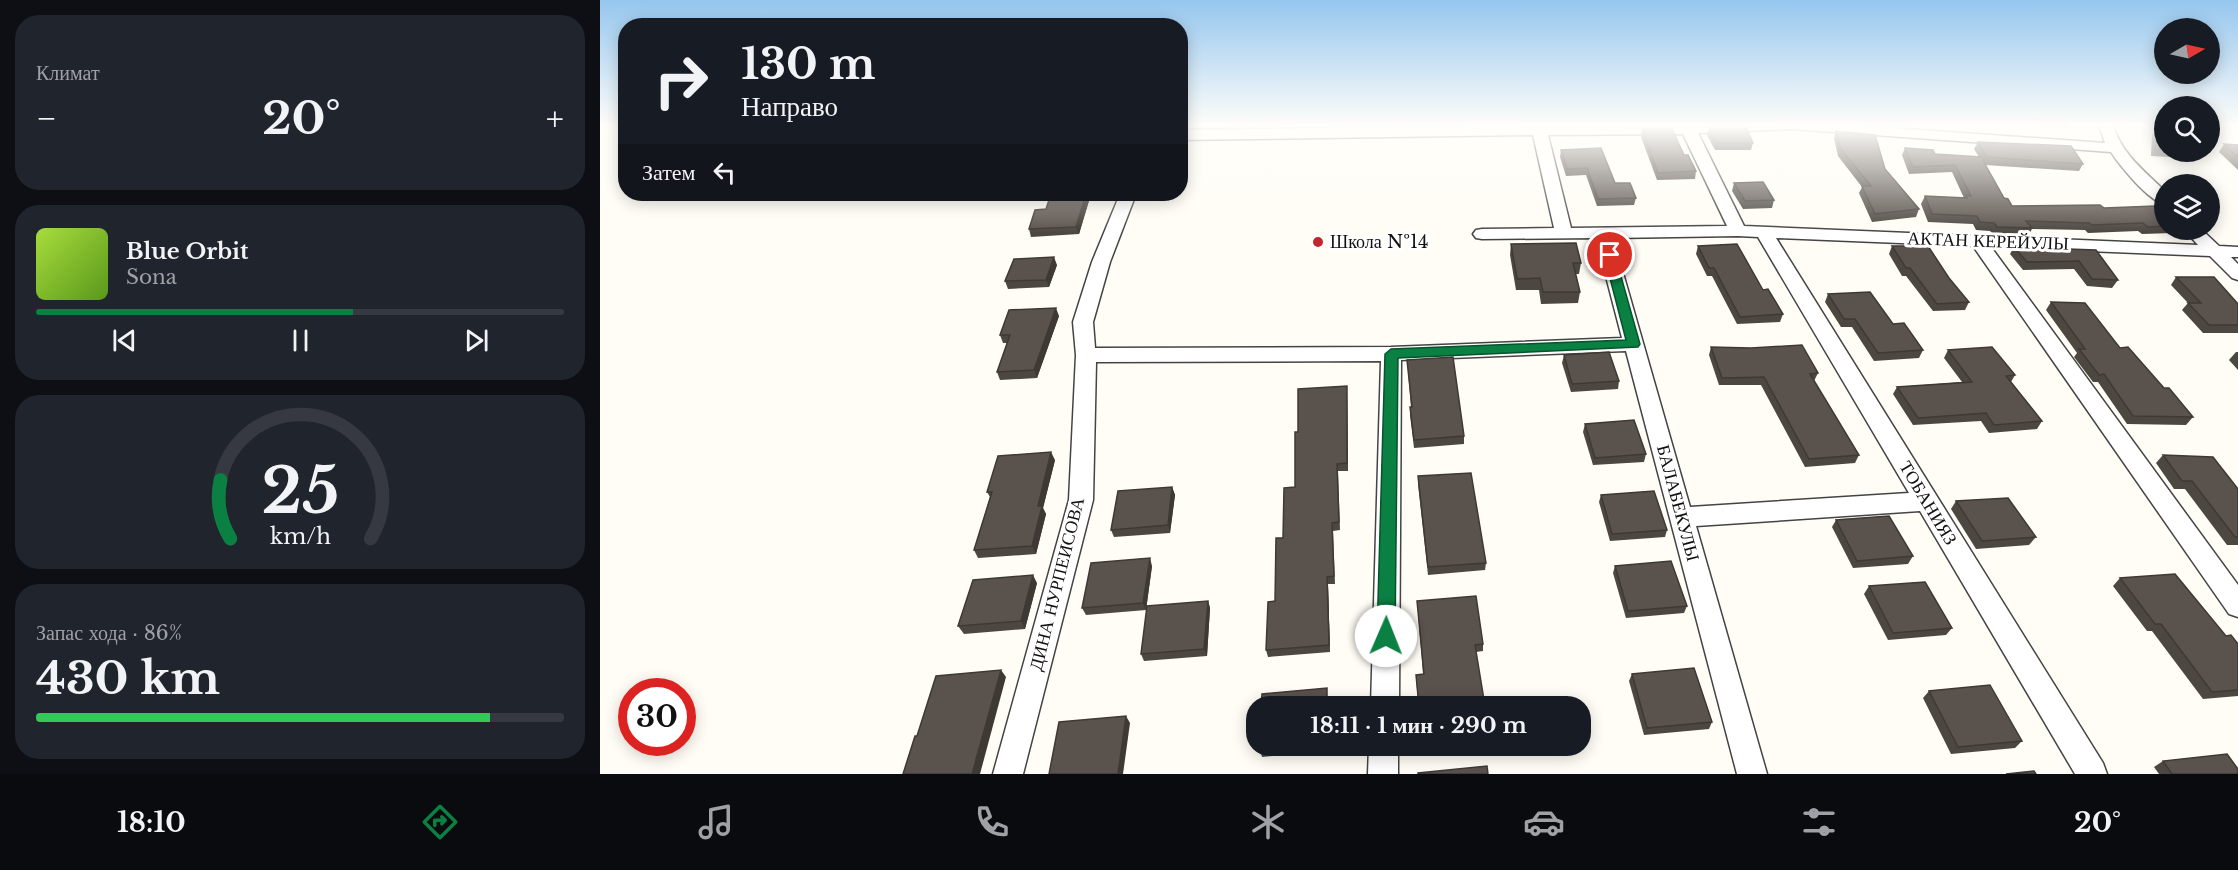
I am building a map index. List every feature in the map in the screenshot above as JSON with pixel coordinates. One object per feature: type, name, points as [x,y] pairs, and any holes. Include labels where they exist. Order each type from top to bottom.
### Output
[{"type":"street","points":[[1547,161],[1564,233]]},
{"type":"street","points":[[1704,161],[1738,231]]},
{"type":"street","points":[[2127,161],[2154,189]]},
{"type":"street","name":"ДИНА НУРПЕИСОВА","points":[[1008,774],[1081,500],[1086,355],[1083,322],[1101,262],[1125,201]]},
{"type":"street","name":"АКТАН КЕРЕЙУЛЫ","points":[[1482,234],[1738,231],[2238,252]]},
{"type":"street","name":"БАЛАБЕКУЛЫ","points":[[1603,232],[1752,774]]},
{"type":"street","name":"ТОБАНИЯЗ","points":[[1764,232],[2092,774]]},
{"type":"street","points":[[2204,240],[2238,274]]},
{"type":"street","points":[[1978,241],[2238,606]]},
{"type":"street","points":[[1086,355],[1391,354],[1634,344]]},
{"type":"street","points":[[1385,696],[1391,354]]},
{"type":"street","points":[[1681,517],[1927,501]]},
{"type":"street","points":[[1383,774],[1384,756]]},
{"type":"building","points":[[1565,161],[1606,161],[1615,183],[1630,183],[1636,198],[1598,199],[1587,168],[1567,169]]},
{"type":"building","points":[[1654,161],[1691,161],[1696,171],[1658,173]]},
{"type":"building","points":[[1851,161],[1883,161],[1885,169],[1919,209],[1875,214],[1862,186],[1871,186]]},
{"type":"building","points":[[1911,161],[1983,161],[2004,198],[2008,199],[2012,206],[2100,205],[2104,208],[2154,206],[2154,227],[2148,227],[2143,223],[2092,225],[2089,223],[2026,221],[2032,228],[1997,227],[1994,223],[1980,222],[1977,216],[1932,214],[1925,196],[1967,198],[1966,195],[1971,196],[1955,165],[1913,167]]},
{"type":"building","points":[[2044,161],[2081,161],[2083,164]]},
{"type":"building","points":[[1763,182],[1774,200],[1745,201],[1734,183]]},
{"type":"building","points":[[1049,201],[1084,201],[1076,227],[1029,229],[1035,210],[1046,209]]},
{"type":"building","points":[[1576,243],[1581,263],[1573,263],[1580,292],[1543,292],[1540,278],[1517,279],[1511,244]]},
{"type":"building","points":[[1737,244],[1763,290],[1768,289],[1783,314],[1740,317],[1714,268],[1709,268],[1698,246]]},
{"type":"building","points":[[1892,246],[1928,246],[1949,278],[1969,302],[1937,304],[1910,268],[1906,268]]},
{"type":"building","points":[[2014,247],[2096,250],[2118,280],[2092,279],[2079,261],[2027,262]]},
{"type":"building","points":[[1054,257],[1046,280],[1005,281],[1014,259]]},
{"type":"building","points":[[2176,277],[2214,277],[2238,304],[2238,325],[2209,325],[2188,303],[2201,303]]},
{"type":"building","points":[[1870,292],[1893,324],[1904,323],[1923,350],[1878,353],[1855,319],[1844,319],[1828,294]]},
{"type":"building","points":[[2051,302],[2085,303],[2120,348],[2128,347],[2164,388],[2169,388],[2193,417],[2133,416],[2104,374],[2099,375],[2079,349],[2085,349]]},
{"type":"building","points":[[1056,308],[1034,370],[997,372],[1010,335],[1000,335],[1009,310]]},
{"type":"building","points":[[1802,345],[1818,373],[1810,374],[1859,455],[1809,459],[1764,377],[1722,378],[1711,347],[1751,348]]},
{"type":"building","points":[[1992,347],[2015,375],[2006,376],[2042,421],[1994,425],[1986,413],[1918,418],[1897,387],[1972,382],[1948,350]]},
{"type":"building","points":[[1609,352],[1619,381],[1572,384],[1564,355]]},
{"type":"building","points":[[1453,357],[1464,436],[1414,440],[1407,360]]},
{"type":"building","points":[[1347,386],[1347,463],[1337,464],[1339,522],[1332,523],[1334,576],[1327,577],[1329,645],[1266,650],[1268,602],[1275,601],[1276,538],[1283,538],[1284,488],[1295,487],[1298,389]]},
{"type":"building","points":[[1634,420],[1646,454],[1595,458],[1585,424]]},
{"type":"building","points":[[1051,452],[1038,506],[1042,506],[1032,546],[974,550],[992,492],[987,492],[998,456]]},
{"type":"building","points":[[2163,455],[2213,457],[2238,489],[2238,537],[2235,537],[2192,481],[2182,481]]},
{"type":"building","points":[[1471,473],[1486,563],[1428,567],[1418,476]]},
{"type":"building","points":[[1172,487],[1168,525],[1111,530],[1118,491]]},
{"type":"building","points":[[1654,491],[1667,530],[1612,534],[1601,495]]},
{"type":"building","points":[[2008,498],[2036,537],[1982,541],[1956,501]]},
{"type":"building","points":[[1889,516],[1913,556],[1857,561],[1836,520]]},
{"type":"building","points":[[1150,558],[1143,603],[1082,608],[1091,563]]},
{"type":"building","points":[[1671,561],[1687,606],[1628,611],[1615,566]]},
{"type":"building","points":[[2175,574],[2226,636],[2231,635],[2238,644],[2238,690],[2212,692],[2161,624],[2155,624],[2120,578]]},
{"type":"building","points":[[1033,575],[1021,621],[958,626],[973,580]]},
{"type":"building","points":[[1925,582],[1952,628],[1893,633],[1869,586]]},
{"type":"building","points":[[1476,596],[1483,644],[1475,645],[1483,696],[1418,696],[1416,675],[1424,674],[1417,601]]},
{"type":"building","points":[[1208,601],[1204,649],[1141,654],[1147,606]]},
{"type":"building","points":[[1694,668],[1712,722],[1647,728],[1632,674]]},
{"type":"building","points":[[1001,670],[972,774],[903,774],[936,676]]},
{"type":"building","points":[[1990,685],[2022,741],[1958,747],[1929,691]]},
{"type":"building","points":[[1327,688],[1327,696],[1262,696],[1262,694]]},
{"type":"building","points":[[1126,716],[1118,774],[1049,774],[1059,722]]},
{"type":"building","points":[[2227,754],[2238,769],[2238,774],[2172,774],[2163,761]]},
{"type":"building","points":[[1487,766],[1488,774],[1418,774],[1418,773]]},
{"type":"building","points":[[2034,771],[2036,774],[2006,774]]},
{"type":"place","name":"Школа №14","points":[[1318,242]]},
{"type":"route","points":[[1386,636],[1391,354],[1634,344],[1610,255]]}]
